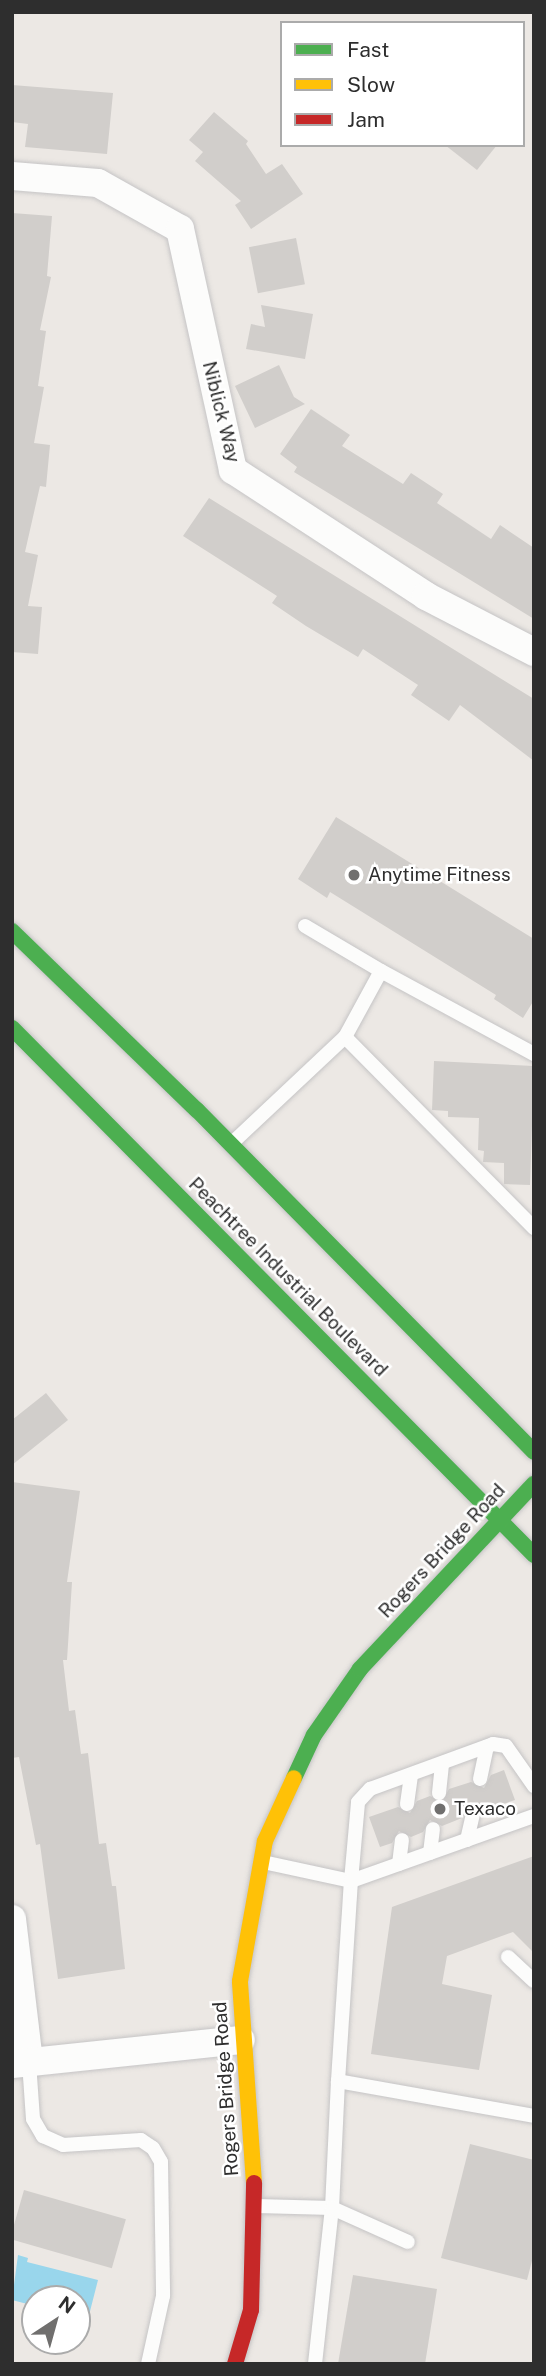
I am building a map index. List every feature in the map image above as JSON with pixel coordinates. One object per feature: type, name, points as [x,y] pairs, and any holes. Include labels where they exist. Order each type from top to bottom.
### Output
[{"type":"main road","points":[[12,931],[230,1145],[534,1452]]},
{"type":"main road","name":"Peachtree Industrial Boulevard","points":[[12,1028],[534,1555]]},
{"type":"main road","name":"Rogers Bridge Road","points":[[235,2364],[251,2310],[256,2206],[241,2040],[240,1981],[265,1842],[314,1735],[353,1680],[534,1484]]},
{"type":"street","name":"Niblick Way","points":[[12,176],[98,183],[180,229],[233,470],[426,596],[534,652]]},
{"type":"street","points":[[12,1919],[21,2063],[241,2040]]},
{"type":"lane","points":[[305,926],[381,971],[534,1054]]},
{"type":"lane","points":[[230,1145],[345,1037],[381,971]]},
{"type":"lane","points":[[345,1037],[534,1228]]},
{"type":"lane","points":[[480,1779],[487,1746]]},
{"type":"lane","points":[[315,2364],[332,2208],[338,2081],[358,1802],[370,1790],[487,1746],[506,1746],[534,1786]]},
{"type":"lane","points":[[439,1793],[442,1763]]},
{"type":"lane","points":[[407,1804],[411,1775]]},
{"type":"lane","points":[[467,1840],[473,1815]]},
{"type":"lane","points":[[262,1861],[351,1881],[534,1816]]},
{"type":"lane","points":[[430,1853],[433,1829]]},
{"type":"lane","points":[[399,1864],[402,1840]]},
{"type":"lane","points":[[508,1957],[534,1982]]},
{"type":"lane","points":[[21,2063],[33,2119],[43,2136],[63,2145],[141,2140],[153,2147],[161,2162],[163,2296],[148,2364]]},
{"type":"lane","points":[[338,2081],[534,2116]]},
{"type":"lane","points":[[256,2206],[332,2208],[408,2242]]},
{"type":"water","points":[[18,2255],[28,2258],[27,2262],[98,2280],[91,2307],[91,2285],[21,2285],[21,2302],[12,2300]]},
{"type":"building","points":[[12,85],[113,93],[107,154],[25,147],[28,124],[12,122]]},
{"type":"building","points":[[214,112],[248,141],[246,144],[266,174],[282,164],[303,194],[251,229],[235,205],[241,201],[195,161],[203,152],[189,140]]},
{"type":"building","points":[[448,147],[495,147],[477,170]]},
{"type":"building","points":[[12,213],[52,216],[47,276],[51,277],[40,330],[46,331],[38,386],[44,387],[34,443],[50,445],[46,487],[40,486],[25,552],[38,555],[28,606],[42,607],[38,654],[12,652]]},
{"type":"building","points":[[296,238],[305,284],[258,293],[249,247]]},
{"type":"building","points":[[261,305],[313,314],[305,359],[246,349],[251,324],[265,327]]},
{"type":"building","points":[[279,365],[294,397],[305,404],[255,428],[235,386]]},
{"type":"building","points":[[311,409],[350,435],[342,446],[403,484],[411,473],[443,494],[437,503],[491,539],[500,525],[534,548],[534,619],[294,472],[297,467],[280,454]]},
{"type":"building","points":[[209,498],[534,699],[534,761],[460,705],[449,721],[411,695],[418,685],[363,649],[358,657],[306,626],[272,603],[277,596],[183,536]]},
{"type":"building","points":[[336,817],[534,939],[534,1000],[523,1018],[494,999],[496,995],[330,892],[327,898],[298,879]]},
{"type":"building","points":[[434,1061],[534,1066],[530,1185],[504,1184],[504,1163],[483,1162],[484,1151],[478,1150],[479,1118],[448,1117],[448,1111],[432,1110]]},
{"type":"building","points":[[46,1393],[68,1420],[12,1465],[12,1420]]},
{"type":"building","points":[[12,1482],[80,1491],[67,1582],[72,1582],[67,1660],[63,1660],[69,1711],[75,1710],[81,1754],[88,1753],[99,1844],[106,1843],[112,1886],[116,1886],[125,1969],[58,1979],[40,1844],[36,1845],[19,1757],[12,1758]]},
{"type":"building","name":"Texaco","points":[[504,1770],[515,1800],[482,1811],[470,1806],[462,1818],[442,1826],[430,1820],[423,1832],[411,1837],[399,1831],[392,1843],[380,1847],[369,1817],[398,1807],[410,1813],[417,1801],[430,1796],[442,1802],[449,1789],[471,1782],[484,1788],[491,1775]]},
{"type":"building","points":[[534,1856],[534,1953],[513,1932],[447,1956],[442,1984],[492,1995],[479,2070],[371,2054],[392,1907]]},
{"type":"building","points":[[470,2144],[534,2160],[534,2253],[527,2280],[441,2258]]},
{"type":"building","points":[[24,2190],[126,2219],[112,2268],[12,2240]]},
{"type":"building","points":[[353,2275],[437,2289],[425,2364],[338,2364]]},
{"type":"traffic: fast","points":[[12,931],[197,1110],[534,1452]]},
{"type":"traffic: fast","points":[[12,1028],[534,1555]]},
{"type":"traffic: fast","points":[[294,1778],[314,1735],[360,1669],[534,1484]]},
{"type":"traffic: slow","points":[[254,2183],[240,1981],[265,1841],[294,1778]]},
{"type":"traffic: jam","points":[[235,2364],[251,2310],[254,2183]]},
{"type":"place","name":"Anytime Fitness","points":[[354,875]]},
{"type":"place","name":"Texaco","points":[[440,1809]]}]
